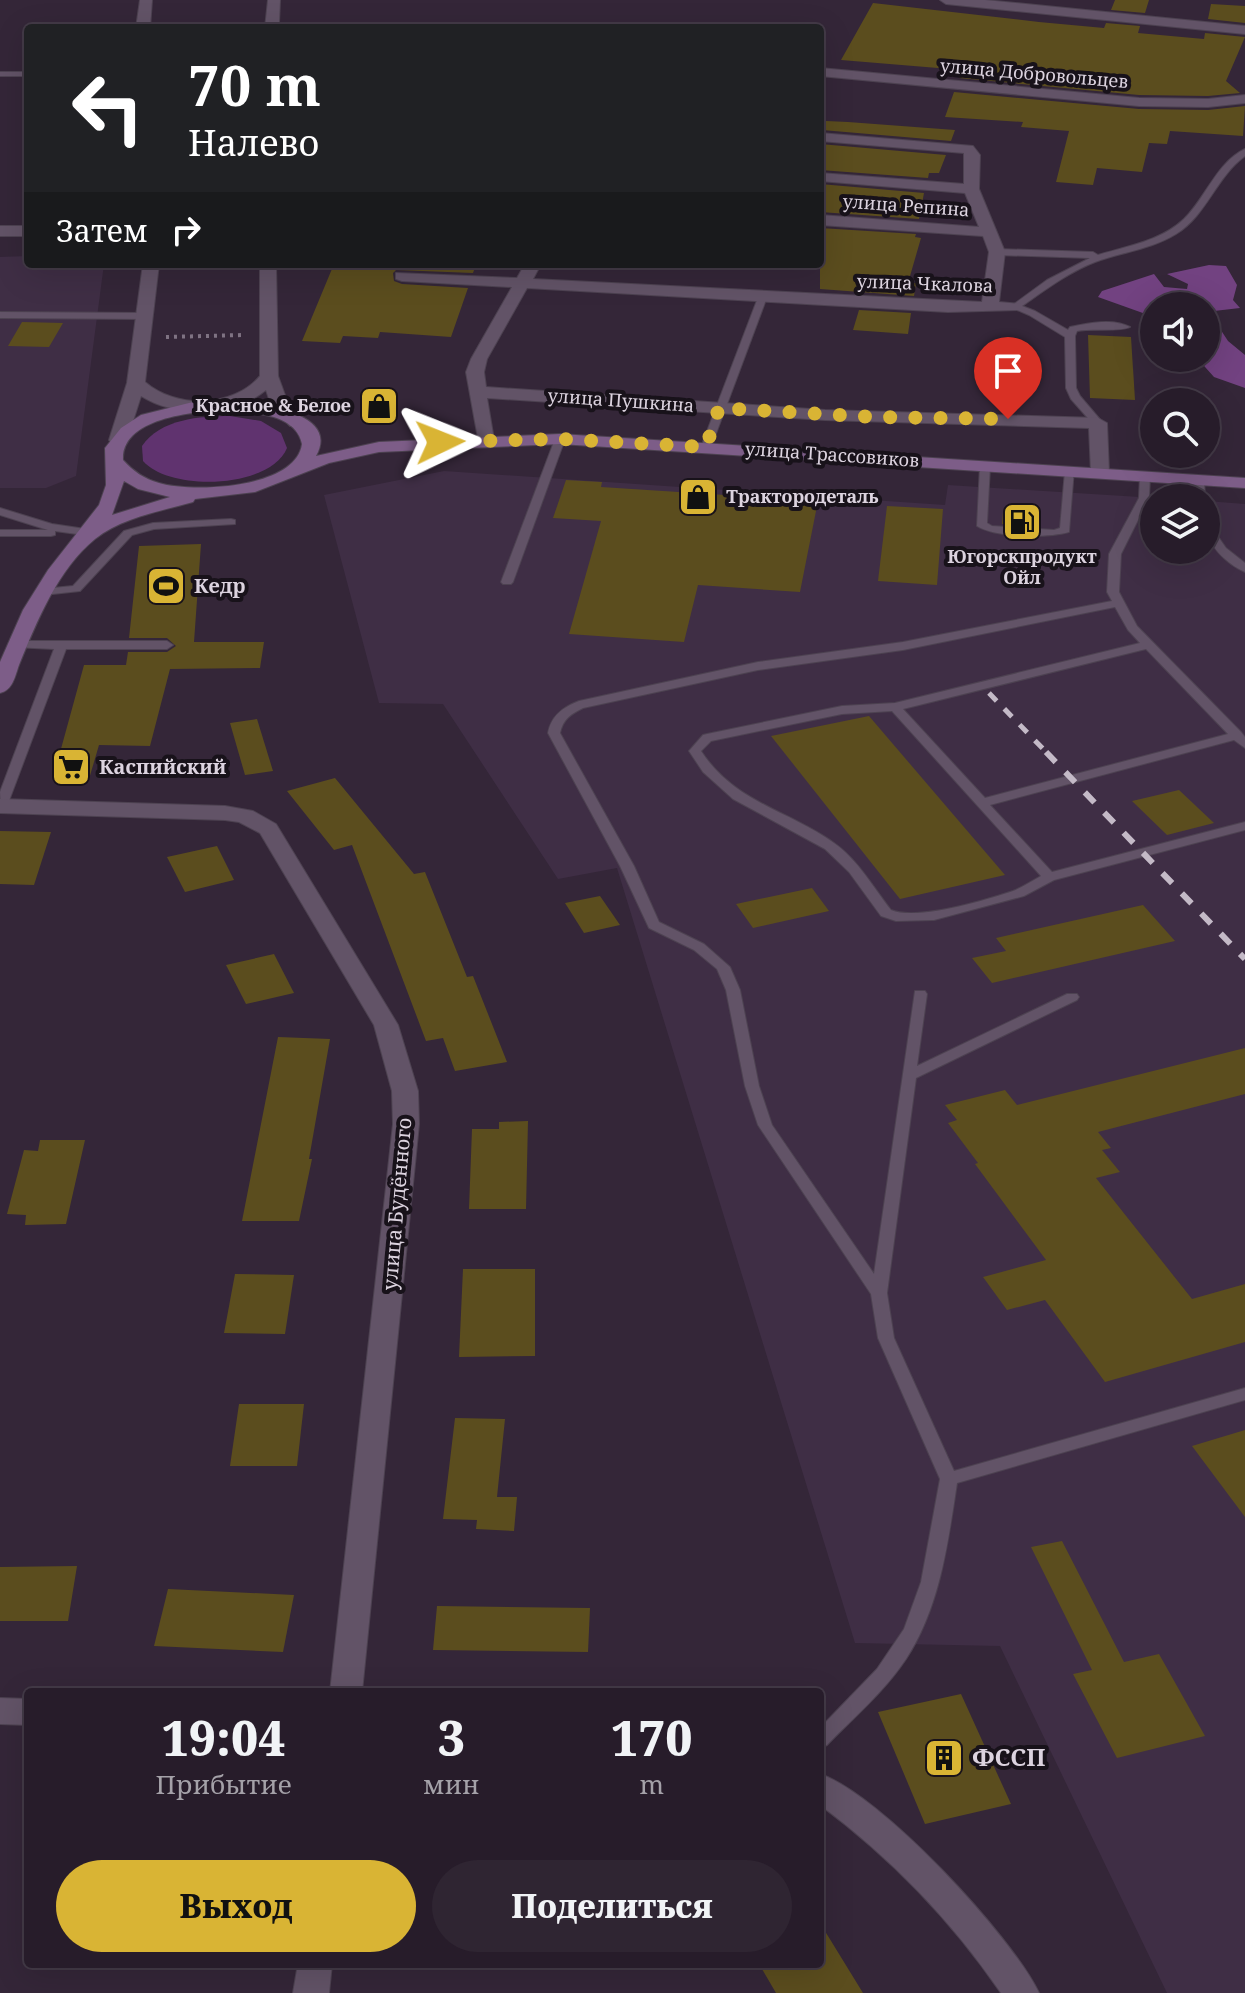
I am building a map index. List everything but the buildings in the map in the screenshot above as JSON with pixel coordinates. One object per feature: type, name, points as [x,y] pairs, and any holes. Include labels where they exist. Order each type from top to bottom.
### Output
[{"type":"main road","points":[[0,687],[10,653],[43,592],[92,533],[114,489],[114,452],[118,440],[129,430],[150,418],[207,406],[257,408],[330,436],[418,443]]},
{"type":"main road","points":[[287,474],[310,451],[310,437],[298,423]]},
{"type":"main road","name":"улица Трассовиков","points":[[418,443],[560,439],[1145,476],[1179,484]]},
{"type":"main road","points":[[92,533],[145,508],[265,483],[336,455],[418,443]]},
{"type":"main road","points":[[116,463],[129,476],[151,487],[190,493],[232,491]]},
{"type":"main road","name":"улица Трассовиков","points":[[1220,486],[1245,483]]},
{"type":"street","points":[[143,24],[146,0]]},
{"type":"street","points":[[272,24],[274,0]]},
{"type":"street","points":[[946,0],[1245,30]]},
{"type":"street","name":"улица Добровольцев","points":[[824,72],[1139,102],[1197,103],[1245,99]]},
{"type":"street","points":[[824,137],[968,149],[973,155],[971,189],[997,252],[990,306]]},
{"type":"street","points":[[824,177],[971,189]]},
{"type":"street","name":"улица Репина","points":[[824,220],[989,232]]},
{"type":"street","points":[[0,231],[24,231]]},
{"type":"street","points":[[118,440],[136,383],[151,268]]},
{"type":"street","points":[[268,268],[269,376],[281,408],[298,423]]},
{"type":"street","points":[[485,440],[475,372],[479,359],[531,268]]},
{"type":"street","name":"улица Чкалова","points":[[402,276],[948,307],[1015,307]]},
{"type":"street","points":[[136,383],[162,401],[207,406],[248,396],[269,376]]},
{"type":"street","name":"улица Пушкина","points":[[478,392],[873,417],[1098,423]]},
{"type":"street","points":[[1098,423],[1100,473]]},
{"type":"street","name":"улица Будённого","points":[[1,806],[192,811],[245,816],[258,821],[268,829],[386,1025],[405,1091],[406,1124],[346,1688]]},
{"type":"street","points":[[0,1711],[24,1712]]},
{"type":"street","points":[[824,1790],[866,1819],[924,1871],[1021,1993]]},
{"type":"street","points":[[311,1993],[314,1968]]},
{"type":"lane","points":[[0,74],[24,74]]},
{"type":"lane","points":[[1015,307],[1052,281],[1109,254],[1173,232],[1190,220],[1219,173],[1231,160],[1245,152]]},
{"type":"lane","points":[[997,252],[1076,256],[1109,254]]},
{"type":"lane","points":[[706,447],[762,297]]},
{"type":"lane","points":[[1015,307],[1032,313],[1070,336]]},
{"type":"lane","points":[[0,315],[145,316]]},
{"type":"lane","points":[[1098,423],[1071,388],[1070,336],[1073,329],[1081,325],[1125,327]]},
{"type":"lane","points":[[507,582],[560,439]]},
{"type":"lane","points":[[985,466],[981,524],[989,529],[1028,532],[1054,533],[1065,530],[1070,471]]},
{"type":"lane","points":[[1145,476],[1144,498],[1115,554],[1112,575],[1118,603],[1132,628],[1241,740]]},
{"type":"lane","points":[[0,511],[50,527],[92,533]]},
{"type":"lane","points":[[43,592],[76,589],[119,541],[140,529],[231,522]]},
{"type":"lane","points":[[0,533],[92,533]]},
{"type":"lane","points":[[1220,547],[1245,569]]},
{"type":"lane","points":[[879,1293],[765,1125],[752,1086],[733,990],[723,967],[699,947],[654,925],[627,866],[554,733],[555,722],[579,705],[758,666],[903,646],[1118,603]]},
{"type":"lane","points":[[10,653],[61,645],[167,645]]},
{"type":"lane","points":[[1,806],[61,645]]},
{"type":"lane","points":[[1148,645],[895,707],[842,710],[707,738],[695,751],[719,784],[735,797],[807,831],[843,856],[886,913],[896,917],[929,917],[1019,893],[1049,877],[1245,826]]},
{"type":"lane","points":[[895,707],[1049,877]]},
{"type":"lane","points":[[982,803],[1241,740]]},
{"type":"lane","points":[[824,1736],[886,1673],[912,1632],[934,1571],[949,1479],[886,1338],[879,1293],[920,994]]},
{"type":"lane","points":[[909,1076],[1072,997]]},
{"type":"lane","points":[[949,1479],[1245,1394]]},
{"type":"path","points":[[142,338],[269,334]]},
{"type":"shaded area","points":[[24,256],[24,268],[103,268],[76,476],[46,488],[0,488],[0,257]]},
{"type":"shaded area","points":[[1209,265],[1226,266],[1237,285],[1233,300],[1240,308],[1220,310],[1220,292],[1140,292],[1140,312],[1098,297],[1102,291],[1154,274],[1164,287],[1187,289],[1188,284],[1167,274]]},
{"type":"shaded area","points":[[1220,329],[1228,341],[1245,355],[1245,388],[1214,377],[1210,372],[1220,372]]},
{"type":"shaded area","points":[[230,416],[261,421],[281,433],[287,448],[277,462],[261,472],[219,482],[174,478],[156,471],[143,461],[142,446],[159,430],[194,418]]},
{"type":"shaded area","points":[[444,471],[945,505],[948,485],[1140,497],[1140,564],[1220,564],[1220,502],[1245,504],[1245,1993],[1167,1993],[1000,1646],[855,1643],[617,868],[558,879],[443,704],[379,703],[324,495]]},
{"type":"railway","points":[[989,693],[1048,754]]},
{"type":"railway","points":[[1046,752],[1245,959]]},
{"type":"place","name":"Красное & Белое","points":[[379,406]]},
{"type":"place","name":"Трактородеталь","points":[[698,497]]},
{"type":"place","name":"Югорскпродукт Ойл","points":[[1022,522]]},
{"type":"place","name":"Кедр","points":[[166,586]]},
{"type":"place","name":"Каспийский","points":[[71,767]]},
{"type":"place","name":"ФССП","points":[[944,1758]]},
{"type":"route","points":[[440,442],[560,439],[706,447],[719,408],[873,417],[1008,419]]}]
